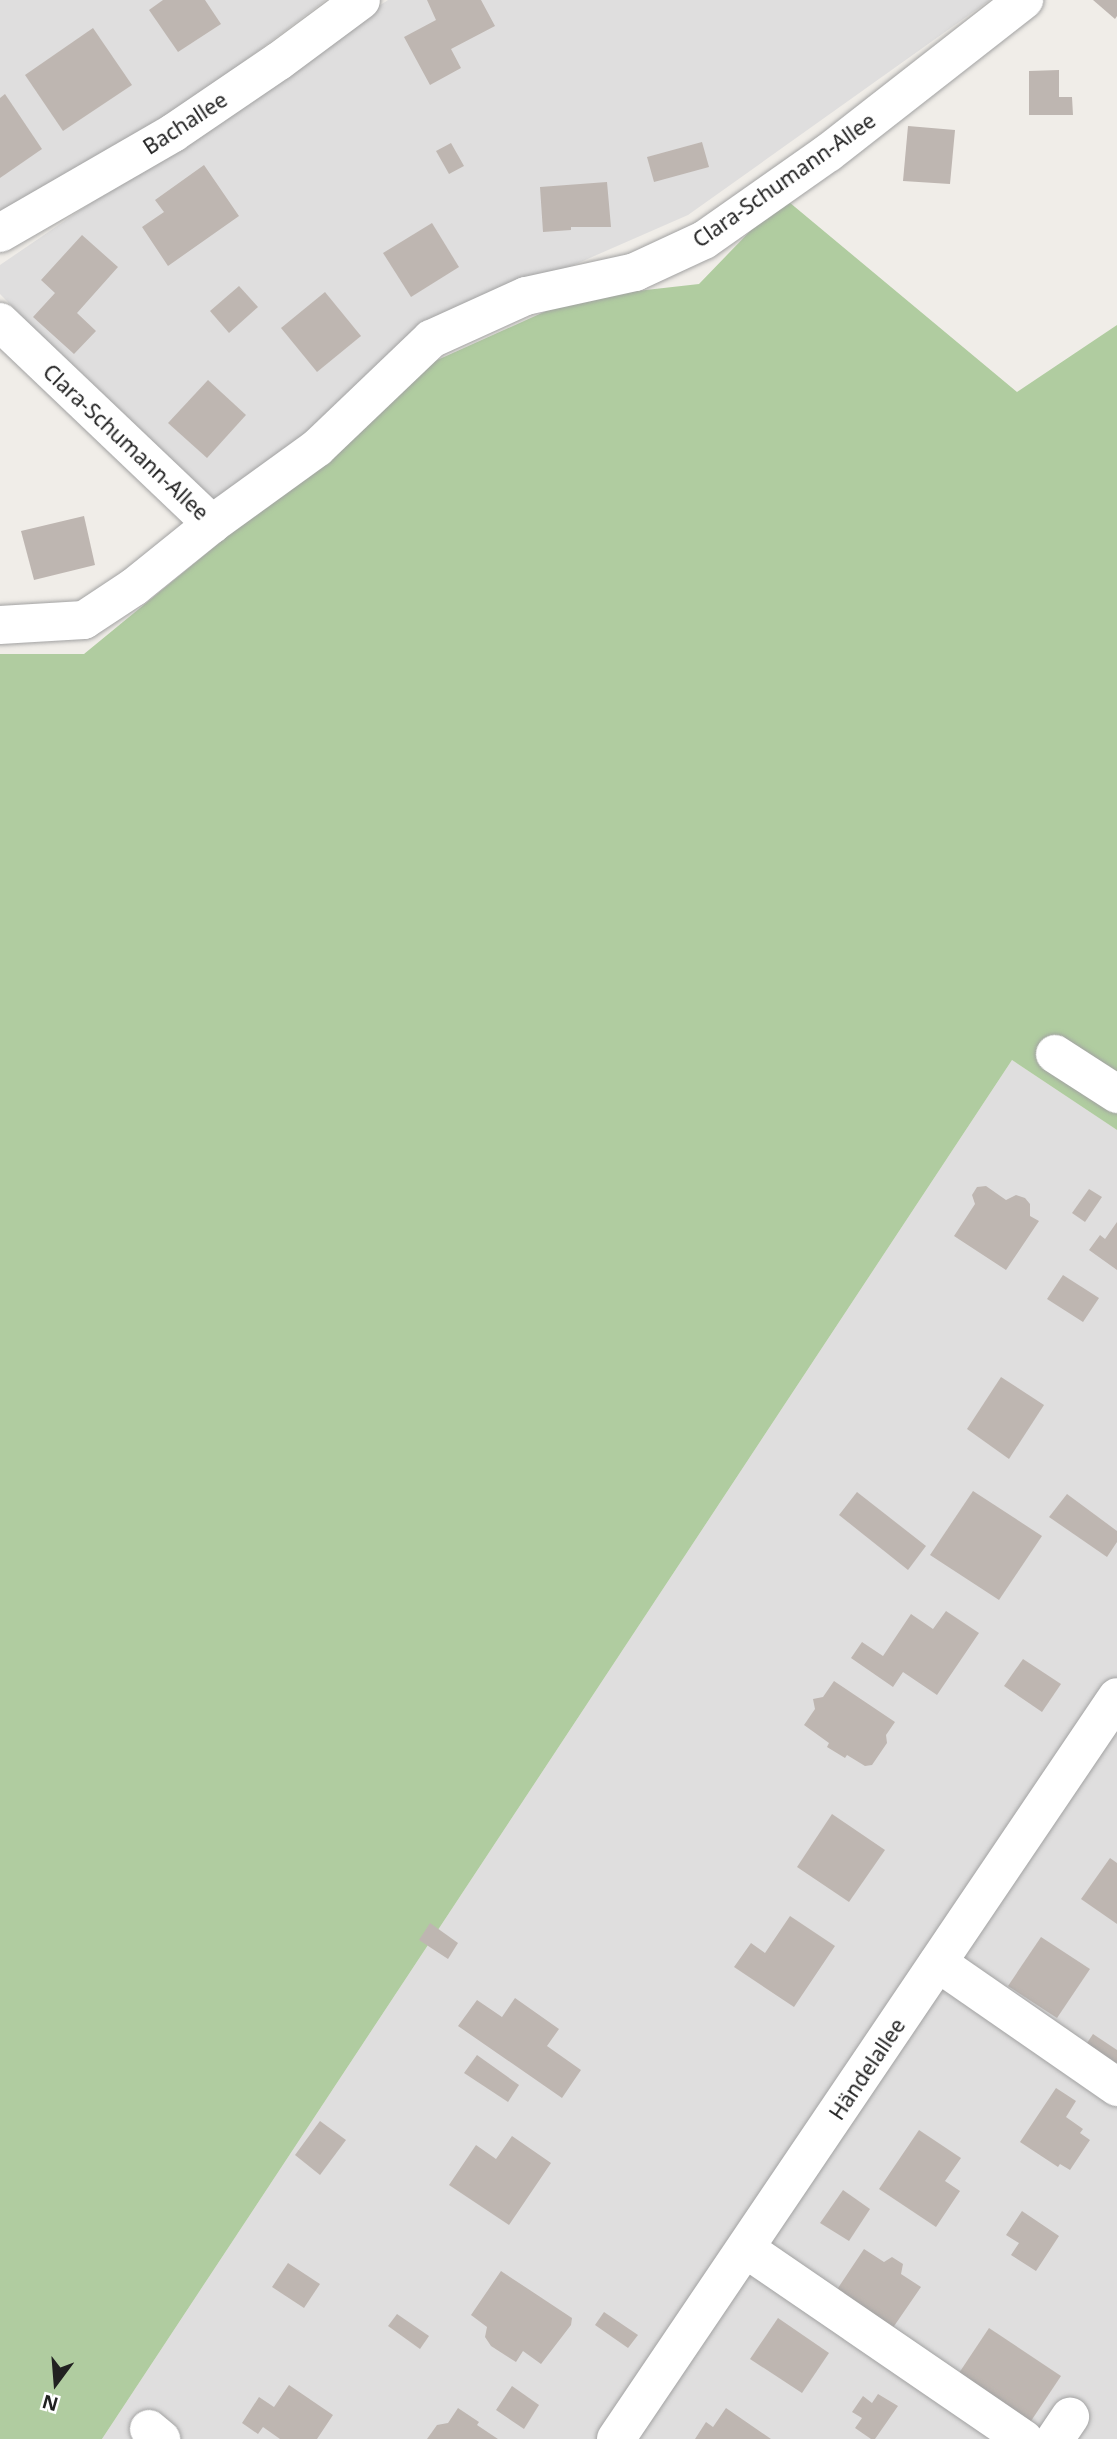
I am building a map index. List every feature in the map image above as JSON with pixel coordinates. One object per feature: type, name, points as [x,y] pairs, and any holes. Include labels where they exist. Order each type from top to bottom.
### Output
[{"type":"street","name":"Bachallee","points":[[0,233],[173,133],[279,61],[360,0]]},
{"type":"street","name":"Clara-Schumann-Allee","points":[[0,322],[212,524],[317,448],[431,339],[526,296],[635,272],[704,240],[828,153],[1024,0]]},
{"type":"street","points":[[0,625],[84,620],[134,587],[212,524]]},
{"type":"street","points":[[1055,1054],[1117,1094]]},
{"type":"street","name":"Händelallee","points":[[616,2439],[1117,1697]]},
{"type":"street","points":[[938,1963],[1117,2087]]},
{"type":"street","points":[[746,2249],[1024,2439]]},
{"type":"shaded area","points":[[0,0],[326,0],[173,115],[0,228]]},
{"type":"shaded area","points":[[388,0],[990,0],[688,215],[423,331],[215,513],[0,294],[0,265]]},
{"type":"shaded area","points":[[1012,1060],[1117,1130],[1117,2439],[102,2439]]},
{"type":"green space","points":[[783,197],[1017,392],[1117,325],[1117,1130],[1012,1060],[102,2439],[0,2439],[0,654],[84,654],[303,474],[424,366],[575,298],[699,284]]},
{"type":"building","points":[[163,0],[205,0],[221,24],[178,52],[149,10]]},
{"type":"building","points":[[427,0],[481,0],[495,26],[451,49],[461,68],[430,85],[404,37],[436,20]]},
{"type":"building","points":[[1093,0],[1117,0],[1115,19]]},
{"type":"building","points":[[93,28],[132,85],[63,131],[25,75]]},
{"type":"building","points":[[1059,70],[1059,97],[1072,97],[1073,115],[1029,115],[1029,71]]},
{"type":"building","points":[[5,94],[42,149],[0,178],[0,98]]},
{"type":"building","points":[[908,126],[955,130],[950,184],[903,181]]},
{"type":"building","points":[[702,142],[709,167],[654,182],[647,157]]},
{"type":"building","points":[[451,143],[464,166],[449,174],[436,151]]},
{"type":"building","points":[[204,165],[239,216],[168,266],[142,227],[164,212],[155,200]]},
{"type":"building","points":[[607,182],[611,227],[571,227],[571,230],[543,232],[540,187]]},
{"type":"building","points":[[432,223],[459,267],[411,297],[383,253]]},
{"type":"building","points":[[82,235],[118,267],[77,313],[96,331],[74,354],[33,317],[55,293],[41,280]]},
{"type":"building","points":[[239,286],[258,307],[229,333],[210,311]]},
{"type":"building","points":[[325,292],[361,336],[317,372],[281,328]]},
{"type":"building","points":[[208,380],[246,415],[207,458],[168,423]]},
{"type":"building","points":[[84,516],[95,565],[34,580],[21,531]]},
{"type":"building","points":[[986,1186],[1006,1200],[1016,1195],[1025,1198],[1030,1204],[1030,1216],[1039,1221],[1006,1270],[954,1236],[975,1204],[972,1195],[977,1187]]},
{"type":"building","points":[[1089,1189],[1102,1197],[1085,1222],[1072,1213]]},
{"type":"building","points":[[1117,1222],[1117,1270],[1089,1250],[1100,1235],[1105,1239]]},
{"type":"building","points":[[1063,1275],[1099,1298],[1083,1322],[1047,1299]]},
{"type":"building","points":[[1001,1377],[1044,1405],[1009,1459],[967,1429]]},
{"type":"building","points":[[973,1491],[1042,1536],[999,1600],[930,1555]]},
{"type":"building","points":[[857,1492],[926,1546],[908,1570],[839,1515]]},
{"type":"building","points":[[1067,1494],[1117,1531],[1117,1542],[1107,1557],[1049,1517]]},
{"type":"building","points":[[946,1611],[979,1633],[937,1695],[903,1672],[893,1687],[851,1658],[862,1642],[883,1656],[911,1614],[933,1629]]},
{"type":"building","points":[[1023,1659],[1061,1684],[1042,1712],[1004,1686]]},
{"type":"building","points":[[834,1681],[895,1722],[886,1735],[887,1743],[872,1765],[865,1766],[847,1755],[845,1758],[827,1747],[829,1743],[804,1725],[815,1709],[813,1699],[823,1697]]},
{"type":"building","points":[[832,1814],[885,1850],[849,1902],[797,1867]]},
{"type":"building","points":[[1110,1858],[1117,1863],[1117,1924],[1081,1899]]},
{"type":"building","points":[[790,1916],[835,1946],[794,2007],[734,1967],[751,1943],[765,1953]]},
{"type":"building","points":[[430,1923],[458,1943],[448,1959],[419,1940]]},
{"type":"building","points":[[1041,1937],[1090,1969],[1057,2018],[1008,1986]]},
{"type":"building","points":[[515,1998],[559,2029],[547,2046],[581,2070],[562,2098],[458,2026],[477,2000],[502,2017]]},
{"type":"building","points":[[1093,2034],[1117,2050],[1117,2076],[1081,2052]]},
{"type":"building","points":[[477,2055],[519,2085],[508,2102],[464,2073]]},
{"type":"building","points":[[1056,2088],[1076,2101],[1066,2117],[1083,2129],[1080,2133],[1090,2140],[1070,2170],[1060,2164],[1058,2167],[1020,2142]]},
{"type":"building","points":[[320,2121],[346,2140],[320,2175],[295,2155]]},
{"type":"building","points":[[919,2130],[961,2158],[945,2181],[960,2191],[936,2227],[879,2189]]},
{"type":"building","points":[[512,2136],[551,2163],[509,2225],[449,2185],[476,2145],[496,2159]]},
{"type":"building","points":[[843,2190],[870,2209],[849,2241],[820,2223]]},
{"type":"building","points":[[1022,2211],[1059,2236],[1036,2271],[1011,2255],[1019,2243],[1006,2235]]},
{"type":"building","points":[[864,2249],[884,2262],[892,2257],[903,2264],[901,2274],[921,2287],[890,2332],[834,2294]]},
{"type":"building","points":[[288,2263],[320,2284],[304,2308],[272,2287]]},
{"type":"building","points":[[501,2271],[572,2318],[571,2325],[541,2364],[523,2351],[516,2362],[491,2346],[485,2337],[487,2327],[471,2315]]},
{"type":"building","points":[[604,2312],[638,2335],[628,2348],[595,2325]]},
{"type":"building","points":[[397,2314],[429,2336],[420,2349],[388,2326]]},
{"type":"building","points":[[778,2318],[829,2353],[802,2393],[750,2359]]},
{"type":"building","points":[[989,2328],[1061,2376],[1029,2424],[957,2376]]},
{"type":"building","points":[[289,2385],[333,2415],[317,2439],[280,2439],[263,2427],[258,2434],[242,2423],[259,2397],[274,2407]]},
{"type":"building","points":[[512,2386],[539,2405],[524,2429],[496,2410]]},
{"type":"building","points":[[878,2394],[898,2406],[875,2439],[871,2439],[855,2428],[862,2418],[852,2412],[863,2396],[872,2403]]},
{"type":"building","points":[[458,2408],[498,2439],[427,2439],[437,2425],[448,2423]]},
{"type":"building","points":[[726,2408],[771,2439],[695,2439],[706,2422],[713,2427]]}]
